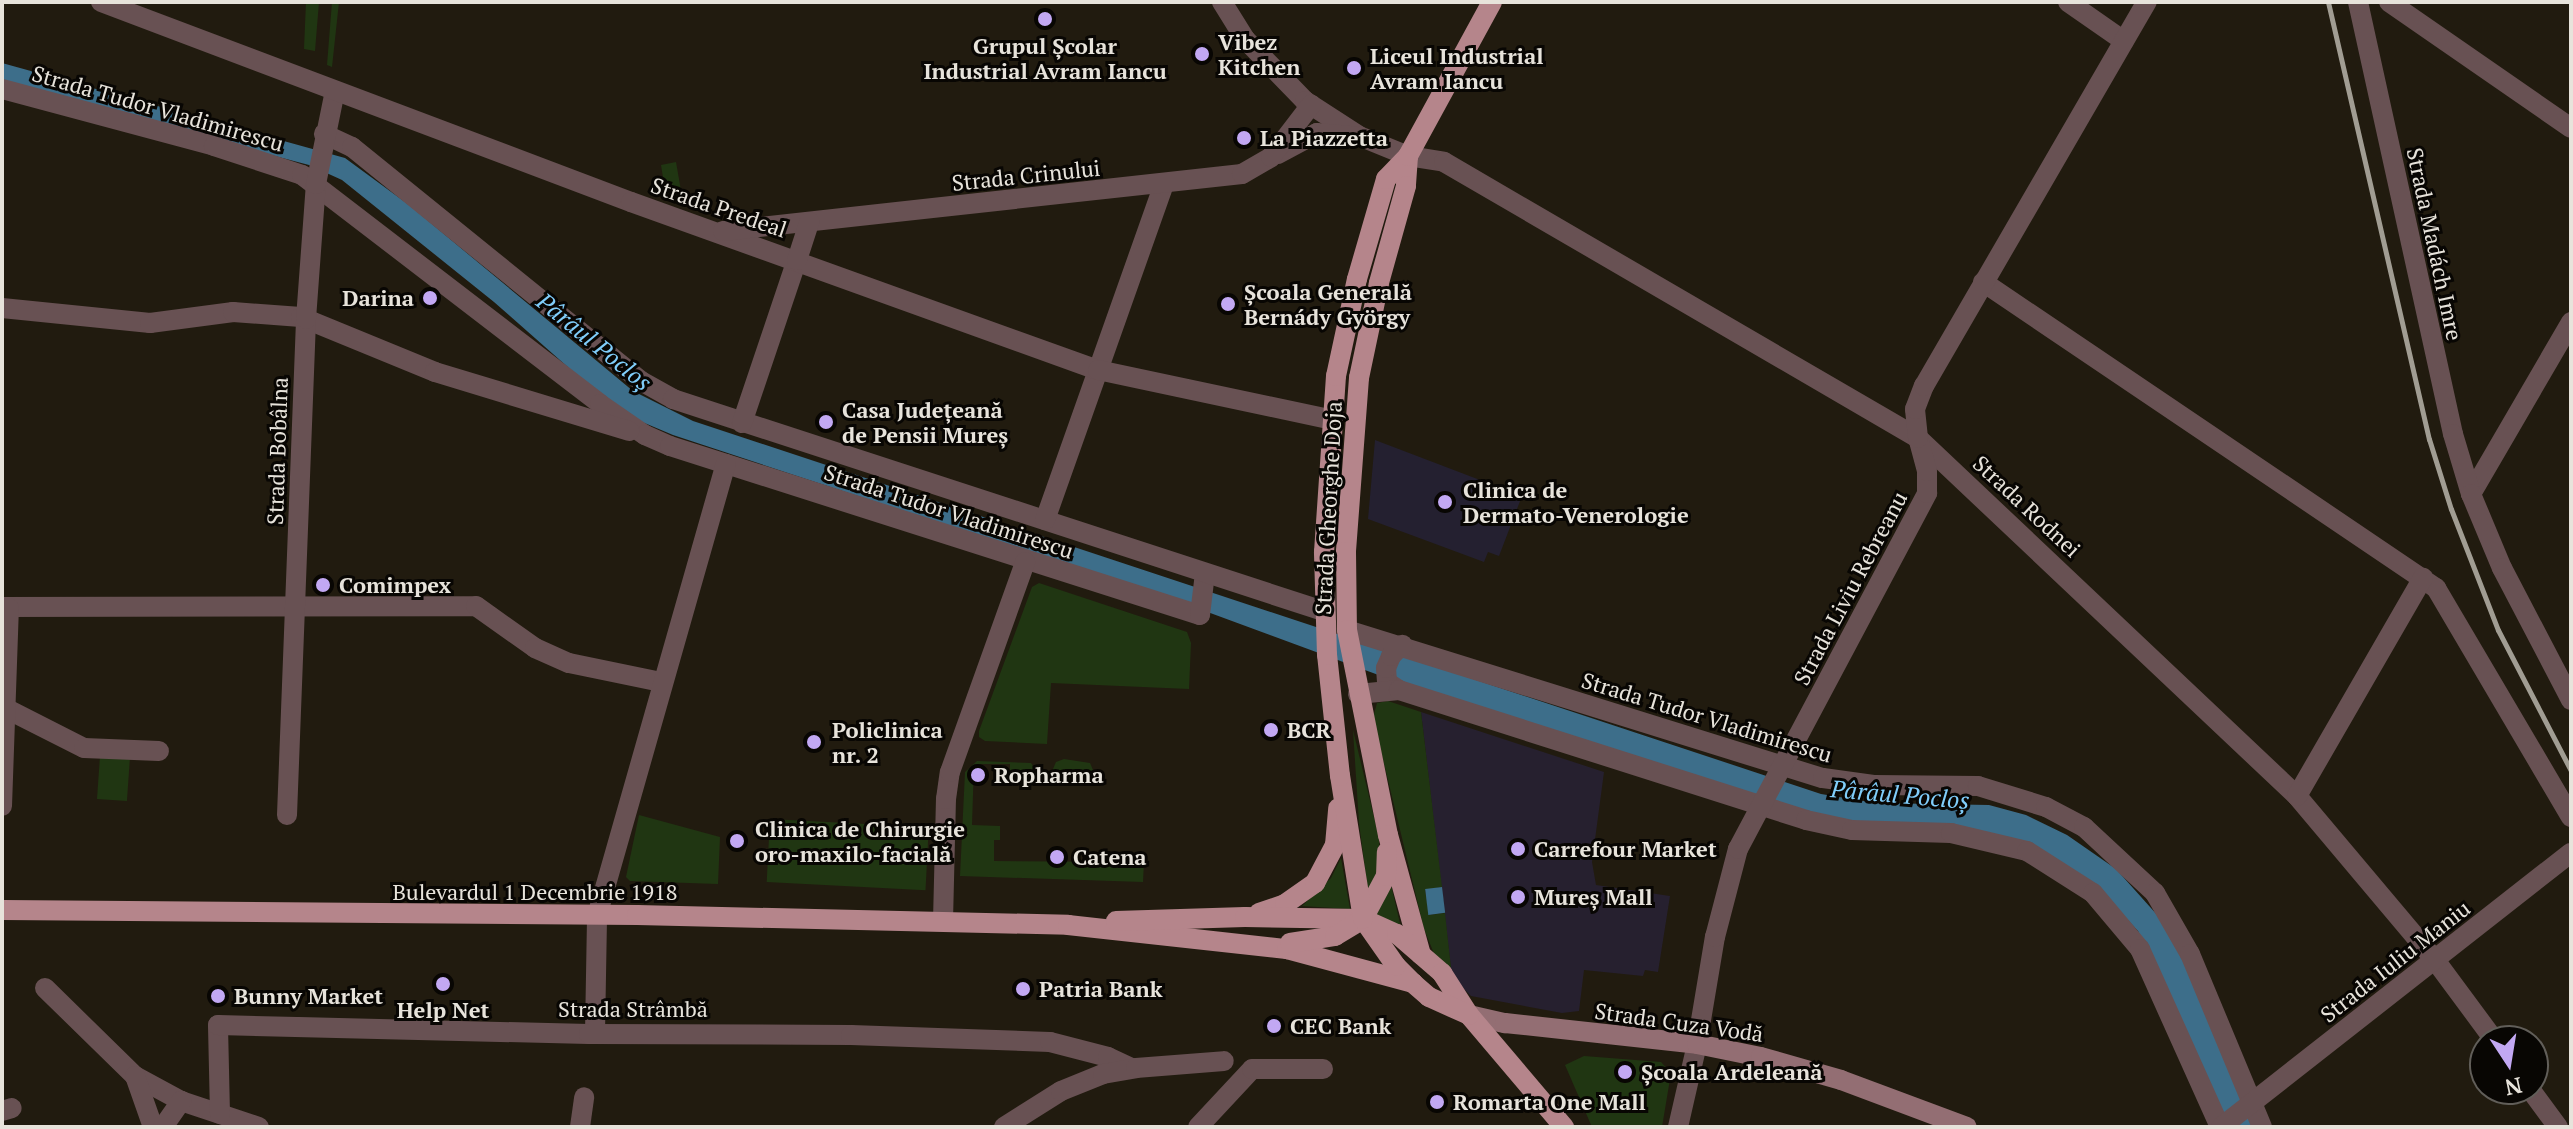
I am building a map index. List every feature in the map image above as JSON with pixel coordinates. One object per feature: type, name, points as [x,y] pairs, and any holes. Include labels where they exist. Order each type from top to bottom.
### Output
[{"type":"main road","name":"Strada Gheorghe Doja","points":[[1363,919],[1340,776],[1323,611],[1333,420],[1346,324],[1386,179],[1408,156],[1492,2]]},
{"type":"main road","name":"Strada Gheorghe Doja","points":[[1408,156],[1406,186],[1379,283],[1359,378],[1346,552],[1347,630],[1388,835],[1421,955]]},
{"type":"main road","points":[[1245,917],[1285,904],[1315,883],[1335,845],[1340,776]]},
{"type":"main road","points":[[1262,945],[1306,943],[1335,936],[1363,919],[1386,876],[1388,835]]},
{"type":"main road","name":"Bulevardul 1 Decembrie 1918","points":[[2,910],[1068,925],[1262,945],[1327,957],[1413,983]]},
{"type":"main road","name":"Bulevardul 1 Decembrie 1918","points":[[1068,925],[1162,918],[1363,919],[1397,934],[1442,973],[1469,1015],[1564,1127]]},
{"type":"main road","points":[[1363,919],[1396,966],[1413,983],[1429,997],[1469,1015]]},
{"type":"main road","name":"Strada Cuza Vodă","points":[[1469,1015],[1505,1023],[1697,1044],[1775,1061],[1936,1121],[1967,1127]]},
{"type":"street","name":"Strada Predeal","points":[[101,2],[715,232],[1098,370],[1333,420]]},
{"type":"street","points":[[1222,2],[1245,39],[1311,105],[1359,136]]},
{"type":"street","points":[[2068,2],[2124,41]]},
{"type":"street","name":"Strada Liviu Rebreanu","points":[[1678,1127],[1697,1044],[1715,937],[1734,863],[1778,772],[1927,493],[1927,471],[1918,438],[1915,409],[1924,386],[2147,2]]},
{"type":"street","name":"Strada Madách Imre","points":[[2358,2],[2449,419],[2471,494],[2536,640],[2571,700]]},
{"type":"street","points":[[2389,2],[2571,128]]},
{"type":"street","name":"Strada Tudor Vladimirescu","points":[[2,89],[214,146],[317,180],[645,435]]},
{"type":"street","name":"Strada Bobâlna","points":[[287,815],[306,319],[317,180],[335,91]]},
{"type":"street","name":"Strada Crinului","points":[[715,232],[1242,174],[1271,157],[1311,105]]},
{"type":"street","points":[[1271,157],[1317,133],[1359,136]]},
{"type":"street","name":"Strada Tudor Vladimirescu","points":[[324,134],[352,147],[641,381],[673,399],[1323,611]]},
{"type":"street","name":"Strada Rodnei","points":[[1359,136],[1408,156],[1444,162],[1918,438],[2297,796],[2435,960],[2483,1025]]},
{"type":"street","points":[[1045,520],[1164,184]]},
{"type":"street","points":[[742,423],[809,222]]},
{"type":"street","points":[[1983,282],[2423,578],[2446,602],[2571,817]]},
{"type":"street","name":"Strada Tudor Vladimirescu","points":[[2,308],[150,323],[233,312],[306,319],[435,372],[645,435],[1025,562],[1200,615],[1205,573]]},
{"type":"street","points":[[2471,494],[2564,353],[2571,322]]},
{"type":"street","points":[[595,1033],[597,916],[661,682],[726,464]]},
{"type":"street","points":[[943,921],[946,799],[956,749],[1025,562]]},
{"type":"street","points":[[2297,796],[2423,578]]},
{"type":"street","points":[[2,806],[6,607],[476,606],[535,648],[569,663],[661,682]]},
{"type":"street","name":"Strada Tudor Vladimirescu","points":[[1347,630],[1402,645],[1778,772],[1854,783],[1953,784],[1996,789],[2046,807],[2084,827],[2155,893],[2176,926],[2262,1127]]},
{"type":"street","points":[[1402,645],[1391,656],[1386,668],[1387,682],[1399,690],[1761,806],[1852,830],[1951,833],[1991,839],[2027,851],[2076,880],[2107,907],[2140,949],[2223,1125]]},
{"type":"street","points":[[1358,694],[1399,690]]},
{"type":"street","points":[[4,710],[84,748],[159,751]]},
{"type":"street","name":"Strada Iuliu Maniu","points":[[2223,1125],[2571,853]]},
{"type":"street","points":[[45,988],[135,1076],[181,1101],[259,1127]]},
{"type":"street","name":"Strada Strâmbă","points":[[220,1114],[218,1025],[851,1035],[1050,1042],[1108,1057],[1132,1068]]},
{"type":"street","name":"Strada Strâmbă","points":[[1004,1127],[1061,1091],[1103,1074],[1132,1068],[1224,1061]]},
{"type":"street","points":[[1198,1127],[1252,1069],[1323,1069]]},
{"type":"street","points":[[135,1076],[153,1127]]},
{"type":"street","points":[[580,1127],[584,1097]]},
{"type":"street","points":[[163,1127],[181,1101]]},
{"type":"street","points":[[2542,1105],[2558,1127]]},
{"type":"shaded area","name":"Clinica de Dermato-Venerologie","points":[[1375,440],[1522,496],[1499,556],[1488,552],[1484,562],[1368,519]]},
{"type":"shaded area","points":[[1421,712],[1604,772],[1592,862],[1596,885],[1670,896],[1658,972],[1645,970],[1643,976],[1584,970],[1579,1011],[1562,1013],[1471,996],[1452,977]]},
{"type":"green space","points":[[306,2],[319,2],[315,51],[304,49]]},
{"type":"green space","points":[[332,2],[339,2],[332,67],[327,65]]},
{"type":"green space","points":[[676,162],[683,202],[666,196],[661,165]]},
{"type":"green space","points":[[1039,583],[1187,632],[1191,643],[1189,689],[1051,683],[1047,744],[985,741],[979,737],[1032,587]]},
{"type":"green space","points":[[1388,701],[1421,712],[1442,887],[1425,890],[1429,915],[1445,913],[1452,977],[1435,956],[1424,929],[1373,718],[1377,703]]},
{"type":"green space","points":[[1353,730],[1379,838],[1380,871],[1369,898],[1359,823]]},
{"type":"green space","points":[[100,756],[130,758],[127,801],[97,799]]},
{"type":"green space","points":[[1064,759],[1090,763],[1093,770],[1089,778],[1063,780],[1056,776],[1053,769],[1056,762]]},
{"type":"green space","points":[[977,761],[1031,763],[1034,767],[1030,782],[1010,780],[1010,764],[974,764],[972,825],[1000,826],[1000,840],[994,840],[994,861],[1144,862],[1143,882],[960,876],[965,772]]},
{"type":"green space","points":[[639,815],[720,837],[718,884],[630,881],[626,877]]},
{"type":"green space","points":[[770,819],[929,827],[925,890],[767,882]]},
{"type":"green space","points":[[1341,858],[1350,909],[1302,906],[1331,878]]},
{"type":"green space","points":[[1391,885],[1402,932],[1372,916]]},
{"type":"green space","points":[[1584,1056],[1661,1062],[1671,1073],[1662,1127],[1592,1127],[1565,1065]]},
{"type":"water","points":[[2,63],[345,158],[409,205],[633,391],[693,421],[1821,794],[1876,803],[1989,805],[2026,815],[2067,835],[2116,869],[2159,917],[2178,948],[2257,1127],[2230,1127],[2138,931],[2098,888],[2050,855],[1838,824],[1411,687],[1194,607],[673,435],[635,419],[604,399],[494,302],[342,180],[309,165],[2,84]]},
{"type":"water","points":[[1442,887],[1445,913],[1428,915],[1425,889]]},
{"type":"railway","points":[[2328,2],[2429,439],[2451,509],[2498,630],[2571,771]]},
{"type":"place","name":"Grupul Școlar Industrial Avram Iancu","points":[[1045,19]]},
{"type":"place","name":"Vibez Kitchen","points":[[1202,54]]},
{"type":"place","name":"Liceul Industrial Avram Iancu","points":[[1354,68]]},
{"type":"place","name":"La Piazzetta","points":[[1244,138]]},
{"type":"place","name":"Darina","points":[[430,298]]},
{"type":"place","name":"Școala Generală Bernády György","points":[[1228,304]]},
{"type":"place","name":"Casa Județeană de Pensii Mureș","points":[[826,422]]},
{"type":"place","name":"Clinica de Dermato-Venerologie","points":[[1445,502]]},
{"type":"place","name":"Comimpex","points":[[323,585]]},
{"type":"place","name":"BCR","points":[[1271,730]]},
{"type":"place","name":"Policlinica nr. 2","points":[[814,742]]},
{"type":"place","name":"Ropharma","points":[[978,775]]},
{"type":"place","name":"Clinica de Chirurgie oro-maxilo-facială","points":[[737,841]]},
{"type":"place","name":"Carrefour Market","points":[[1518,849]]},
{"type":"place","name":"Catena","points":[[1057,857]]},
{"type":"place","name":"Mureș Mall","points":[[1518,897]]},
{"type":"place","name":"Help Net","points":[[443,984]]},
{"type":"place","name":"Patria Bank","points":[[1023,989]]},
{"type":"place","name":"Bunny Market","points":[[218,996]]},
{"type":"place","name":"CEC Bank","points":[[1274,1026]]},
{"type":"place","name":"Școala Ardeleană","points":[[1625,1072]]},
{"type":"place","name":"Romarta One Mall","points":[[1437,1102]]},
{"type":"water label","name":"Pârâul Pocloș","points":[[594,342]]},
{"type":"water label","name":"Pârâul Pocloș","points":[[1900,795]]}]
